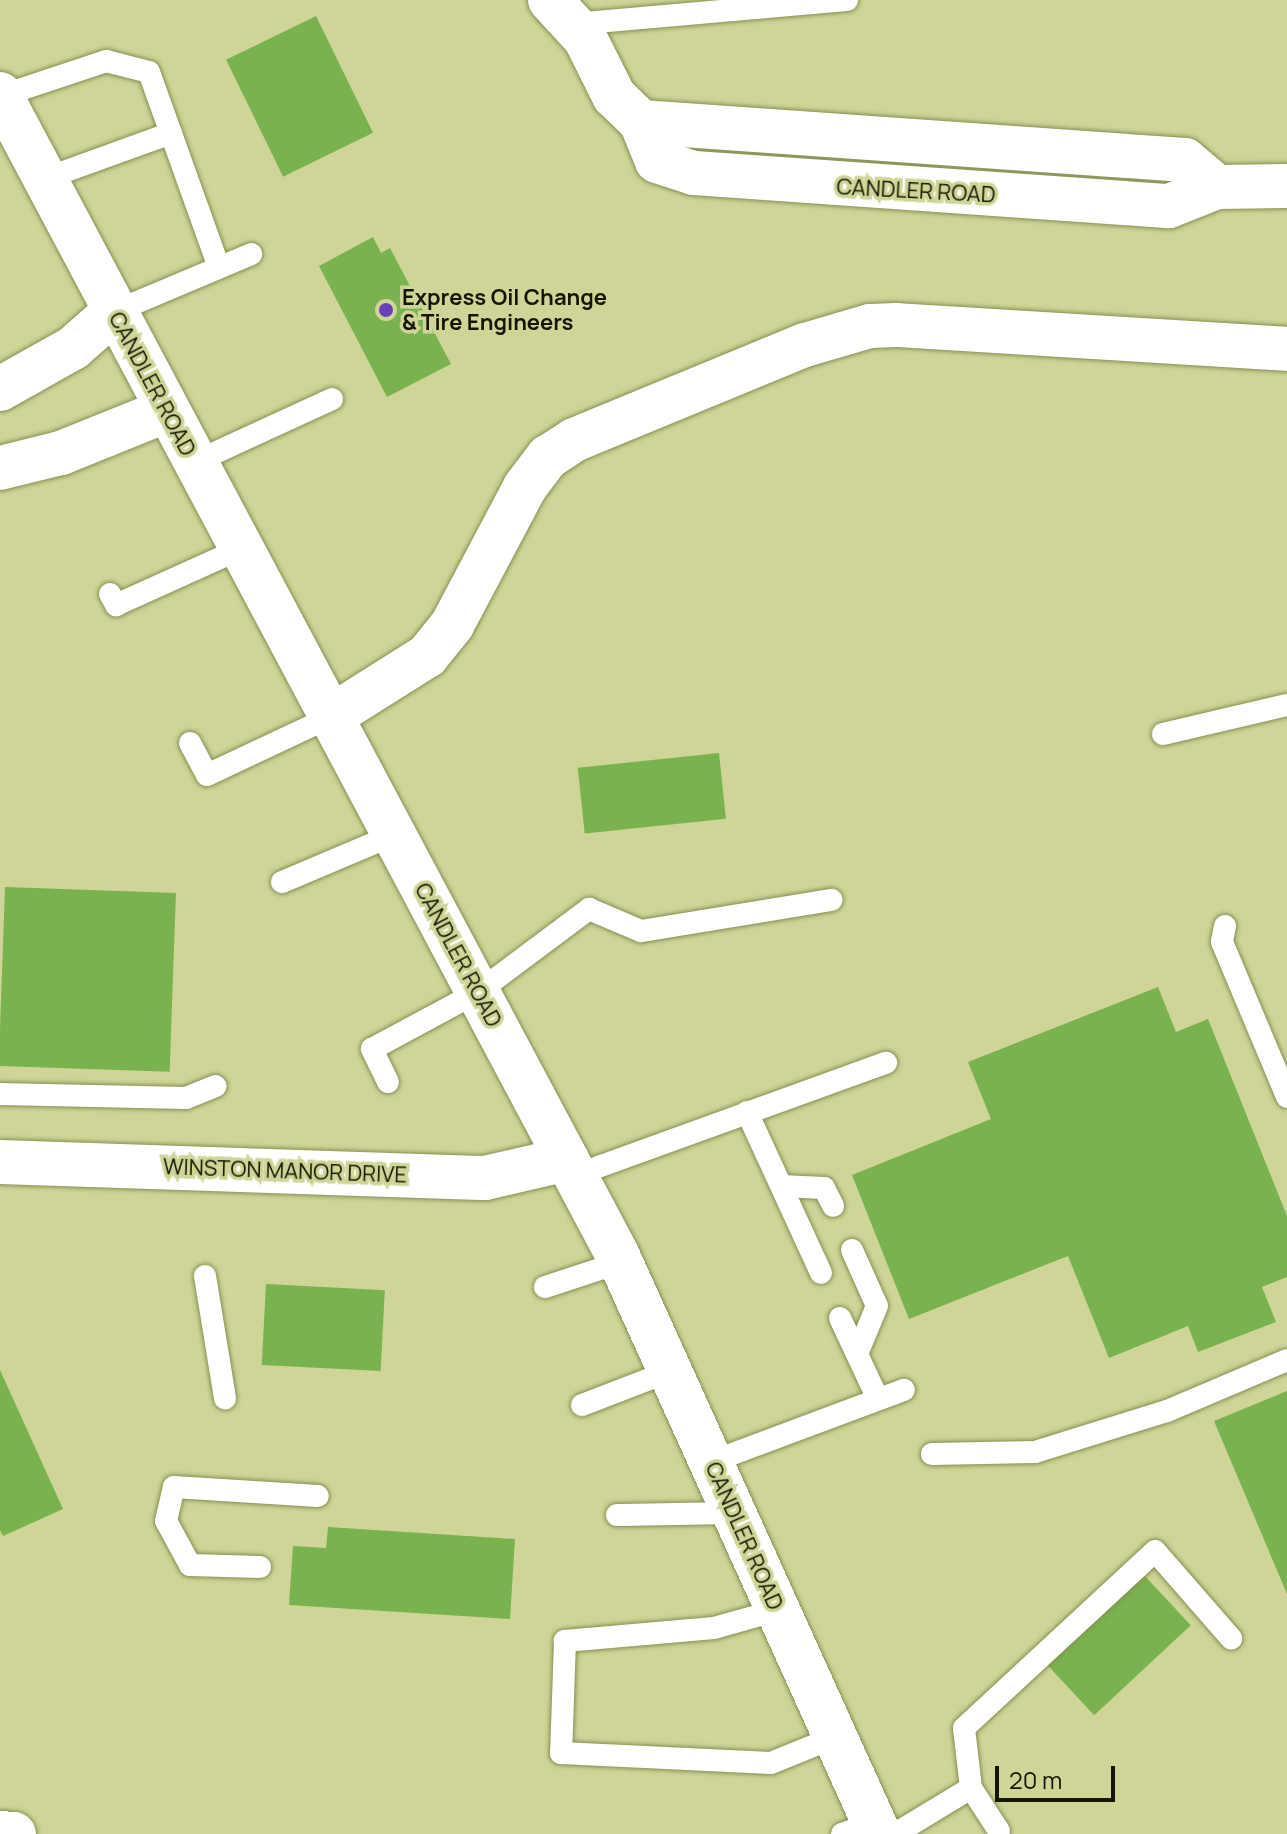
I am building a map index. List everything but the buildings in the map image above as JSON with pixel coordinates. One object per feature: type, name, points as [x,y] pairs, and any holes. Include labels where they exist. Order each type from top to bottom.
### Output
[{"type":"street","name":"CANDLER ROAD","points":[[561,12],[614,96],[641,122],[657,161],[694,173],[758,181],[1169,206],[1217,187],[1287,186]]},
{"type":"street","name":"CANDLER ROAD","points":[[0,95],[165,411],[621,1262],[835,1737],[873,1831]]},
{"type":"street","points":[[0,389],[73,348],[114,312]]},
{"type":"street","points":[[330,717],[427,656],[452,625],[525,487],[548,457],[574,440],[805,345],[870,326],[896,325],[1287,349]]},
{"type":"street","points":[[0,468],[61,453],[165,411]]},
{"type":"street","name":"WINSTON MANOR DRIVE","points":[[0,1162],[485,1178],[571,1167]]},
{"type":"street","points":[[0,1833],[14,1834]]},
{"type":"lane","points":[[561,12],[847,0]]},
{"type":"lane","points":[[0,95],[106,61],[149,72],[218,265]]},
{"type":"lane","points":[[44,179],[171,133]]},
{"type":"lane","points":[[114,312],[218,265],[251,254]]},
{"type":"lane","points":[[193,463],[332,399]]},
{"type":"lane","points":[[110,594],[116,605],[240,549]]},
{"type":"lane","points":[[1163,734],[1287,705]]},
{"type":"lane","points":[[190,743],[207,775],[330,717]]},
{"type":"lane","points":[[282,882],[393,835]]},
{"type":"lane","points":[[388,1082],[372,1049],[478,992],[589,909],[641,931],[831,900]]},
{"type":"lane","points":[[1225,926],[1222,942],[1287,1097]]},
{"type":"lane","points":[[571,1167],[747,1112],[886,1063]]},
{"type":"lane","points":[[0,1094],[186,1098],[216,1086]]},
{"type":"lane","points":[[747,1112],[821,1273]]},
{"type":"lane","points":[[782,1186],[824,1188],[833,1206]]},
{"type":"lane","points":[[852,1250],[877,1306],[857,1354]]},
{"type":"lane","points":[[545,1287],[621,1262]]},
{"type":"lane","points":[[205,1276],[225,1398]]},
{"type":"lane","points":[[840,1318],[877,1397]]},
{"type":"lane","points":[[932,1454],[1035,1452],[1167,1411],[1287,1360]]},
{"type":"lane","points":[[582,1405],[670,1371]]},
{"type":"lane","points":[[711,1462],[877,1397],[904,1390]]},
{"type":"lane","points":[[260,1567],[190,1565],[166,1521],[174,1487],[318,1496]]},
{"type":"lane","points":[[617,1515],[735,1513]]},
{"type":"lane","points":[[999,1831],[971,1788],[964,1728],[1155,1551],[1231,1638]]},
{"type":"lane","points":[[778,1610],[714,1628],[565,1641],[561,1753],[771,1763],[835,1737]]},
{"type":"lane","points":[[873,1831],[971,1788]]},
{"type":"place","name":"Express Oil Change & Tire Engineers","points":[[386,310]]}]
